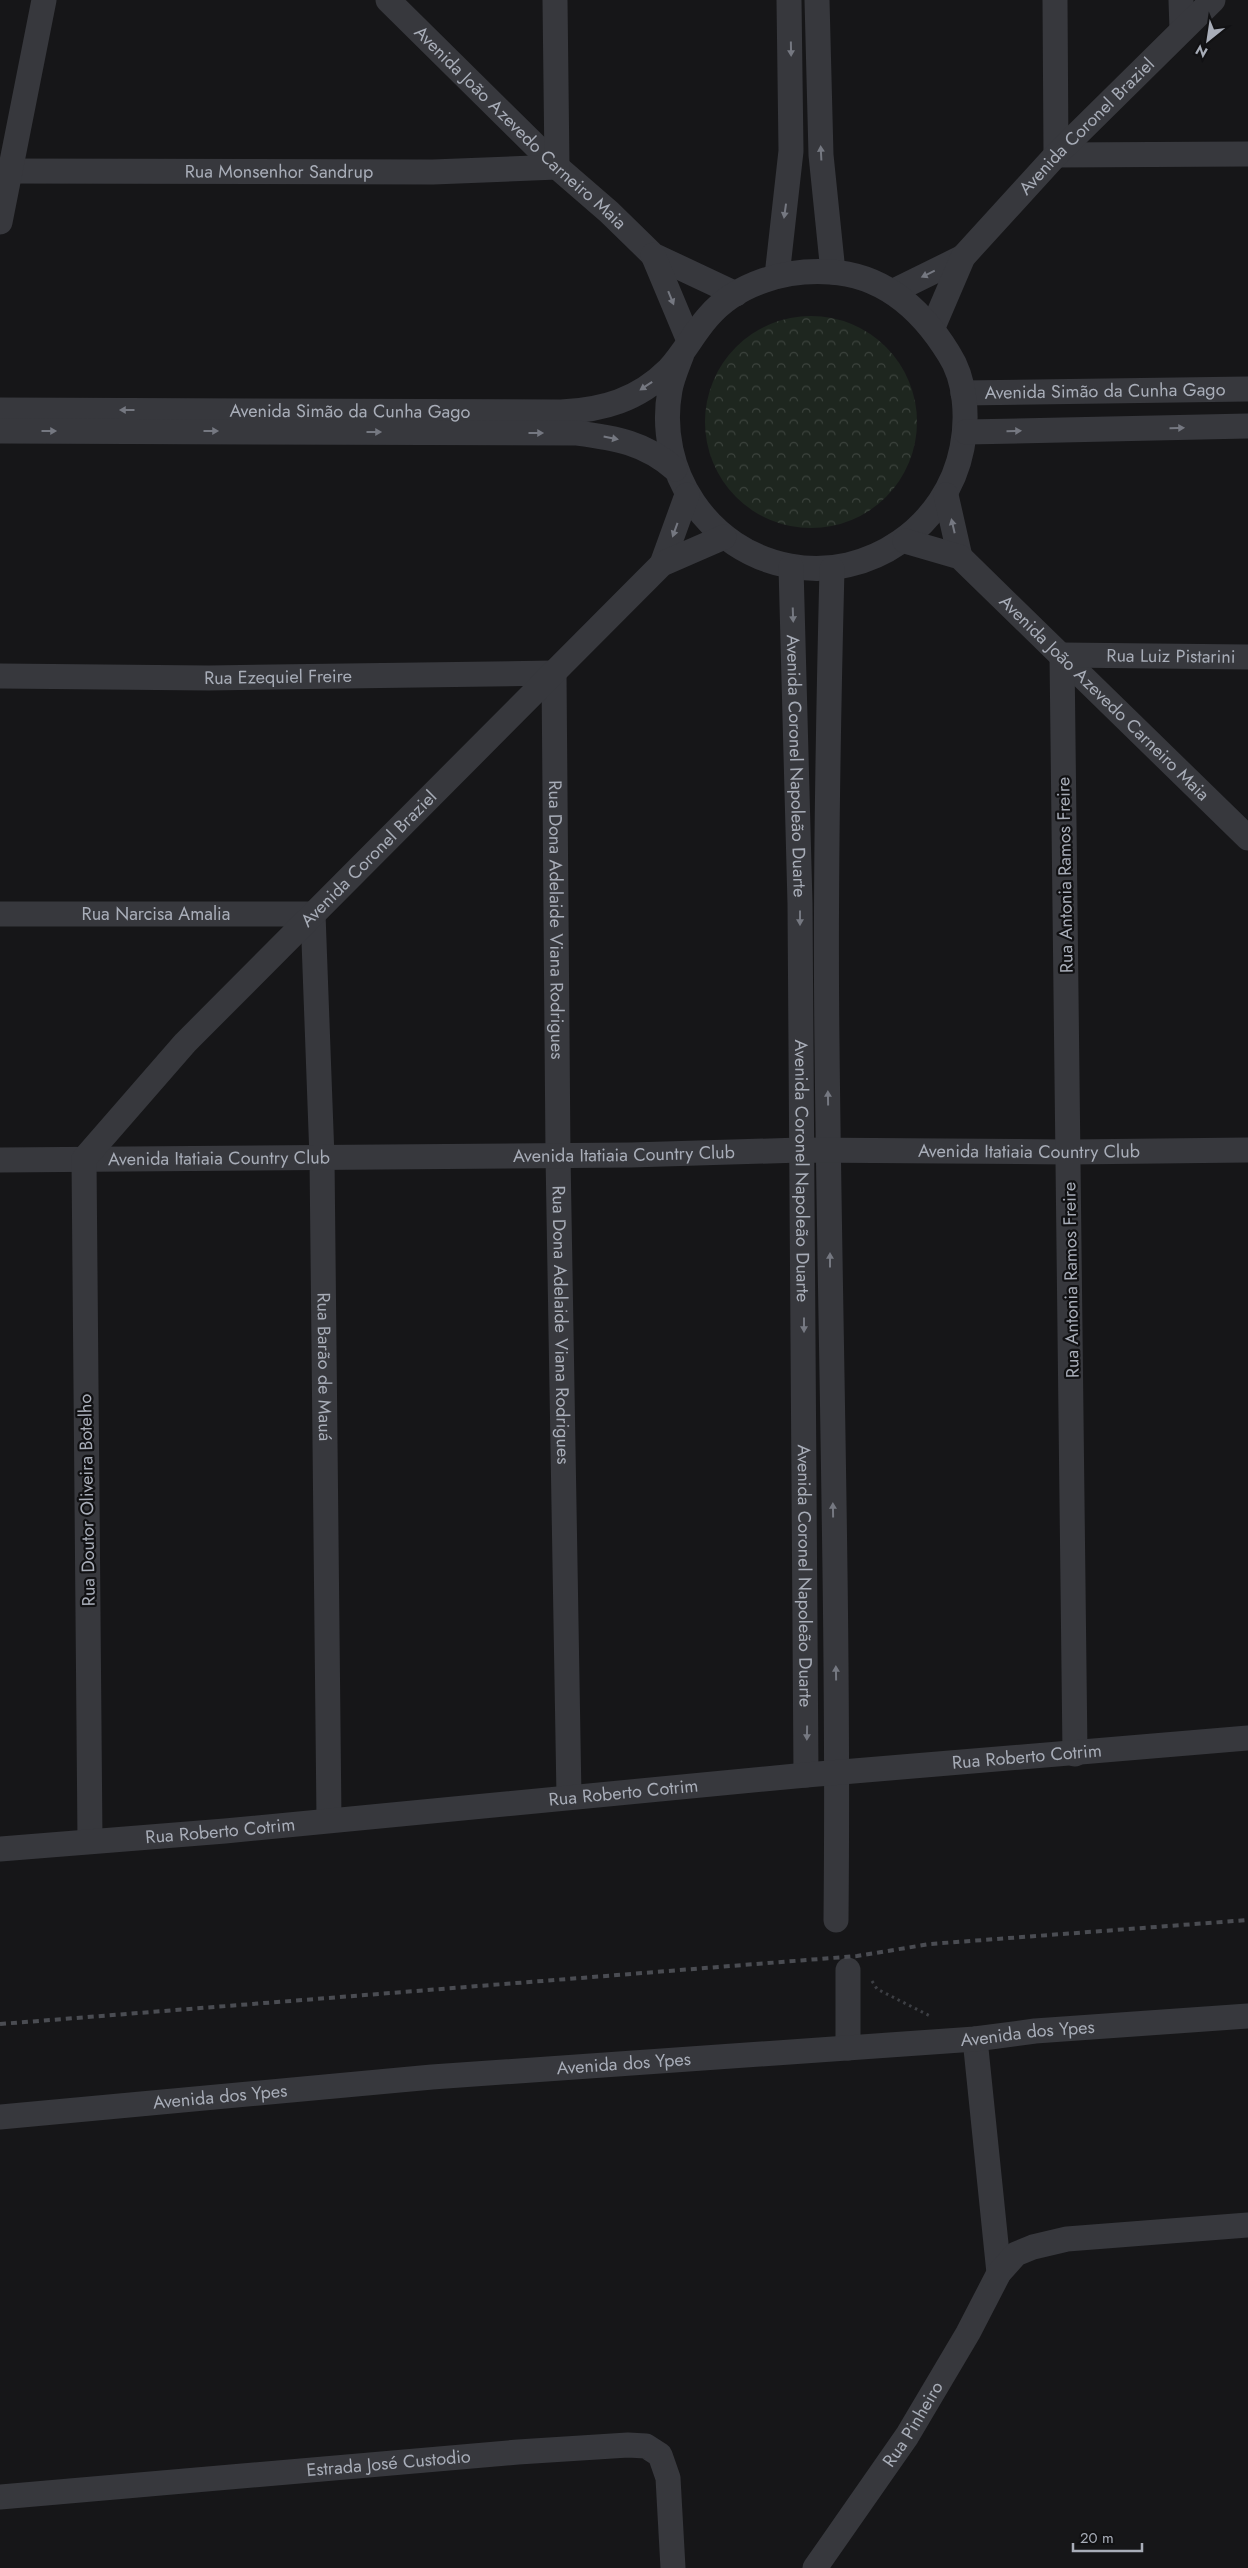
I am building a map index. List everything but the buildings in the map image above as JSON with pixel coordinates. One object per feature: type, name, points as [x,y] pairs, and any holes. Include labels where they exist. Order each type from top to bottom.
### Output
[{"type":"street","points":[[0,222],[6,171],[44,0]]},
{"type":"street","name":"Avenida João Azevedo Carneiro Maia","points":[[388,0],[557,167],[609,212],[653,255],[736,294]]},
{"type":"street","points":[[555,0],[557,167]]},
{"type":"street","points":[[777,276],[791,151],[789,0]]},
{"type":"street","points":[[817,0],[821,154],[833,272]]},
{"type":"street","points":[[1055,0],[1056,155],[1248,154]]},
{"type":"street","points":[[1181,0],[1182,30]]},
{"type":"street","name":"Avenida Coronel Braziel","points":[[933,327],[963,256],[1056,155],[1213,0]]},
{"type":"street","name":"Rua Monsenhor Sandrup","points":[[6,171],[433,172],[557,167]]},
{"type":"street","name":"Avenida João Azevedo Carneiro Maia","points":[[653,255],[685,347]]},
{"type":"street","name":"Avenida Coronel Braziel","points":[[892,292],[963,256]]},
{"type":"street","points":[[805,271],[833,272],[864,278],[892,292],[914,308],[933,327],[952,358],[963,393],[966,432],[959,464],[946,495],[928,520],[905,541],[870,559],[832,568],[791,567],[756,556],[724,537],[704,518],[687,495],[675,469],[669,446],[667,424],[670,388],[685,347],[710,315],[736,294],[777,276],[805,271]]},
{"type":"street","name":"Avenida Simão da Cunha Gago","points":[[576,422],[599,409],[624,400],[655,380],[685,347]]},
{"type":"street","name":"Avenida Simão da Cunha Gago","points":[[963,393],[1248,389]]},
{"type":"street","points":[[1085,390],[1086,430]]},
{"type":"street","name":"Avenida Simão da Cunha Gago","points":[[0,410],[165,420],[576,422],[658,454],[675,469]]},
{"type":"street","name":"Avenida Simão da Cunha Gago","points":[[0,431],[165,420]]},
{"type":"street","points":[[966,432],[1248,426]]},
{"type":"street","name":"Avenida Coronel Braziel","points":[[662,564],[687,495]]},
{"type":"street","points":[[946,495],[960,557]]},
{"type":"street","name":"Avenida Coronel Braziel","points":[[84,1159],[185,1043],[662,564],[724,537]]},
{"type":"street","name":"Avenida João Azevedo Carneiro Maia","points":[[905,541],[960,557],[1248,838]]},
{"type":"street","name":"Avenida Coronel Napoleão Duarte","points":[[791,567],[800,904],[801,1150],[804,1247],[806,1775]]},
{"type":"street","name":"Avenida Coronel Napoleão Duarte","points":[[832,568],[827,870],[827,1045],[838,1774],[836,1920]]},
{"type":"street","name":"Rua Luiz Pistarini","points":[[1062,655],[1248,656]]},
{"type":"street","name":"Rua Antonia Ramos Freire","points":[[1062,655],[1076,1754]]},
{"type":"street","name":"Rua Ezequiel Freire","points":[[0,676],[209,678],[554,673]]},
{"type":"street","name":"Rua Dona Adelaide Viana Rodrigues","points":[[554,673],[558,1155],[568,1797]]},
{"type":"street","name":"Rua Narcisa Amalia","points":[[0,914],[314,914]]},
{"type":"street","name":"Rua Barão de Mauá","points":[[314,914],[322,1158],[329,1820]]},
{"type":"street","name":"Avenida Itatiaia Country Club","points":[[0,1160],[724,1154],[801,1150],[1069,1152],[1248,1150]]},
{"type":"street","name":"Rua Doutor Oliveira Botelho","points":[[84,1159],[90,1840]]},
{"type":"street","name":"Rua Roberto Cotrim","points":[[0,1848],[206,1833],[806,1775],[838,1774],[1248,1738]]},
{"type":"street","points":[[848,2048],[857,1972]]},
{"type":"street","name":"Avenida dos Ypes","points":[[0,2117],[432,2077],[975,2039],[1035,2031],[1248,2016]]},
{"type":"street","points":[[975,2039],[999,2273]]},
{"type":"street","name":"Rua Pinheiro","points":[[815,2568],[907,2436],[968,2333],[999,2273],[1016,2254],[1033,2247],[1067,2239],[1248,2224]]},
{"type":"street","name":"Estrada José Custodio","points":[[0,2497],[518,2452],[628,2445],[646,2446],[660,2455],[668,2478],[673,2568]]},
{"type":"path","points":[[857,1972],[877,1989],[934,2018]]},
{"type":"green space","points":[[801,316],[821,316],[852,324],[870,334],[886,347],[899,363],[909,381],[915,401],[917,422],[915,443],[909,463],[899,481],[886,497],[870,510],[852,520],[821,528],[801,528],[770,520],[744,504],[729,489],[713,463],[705,432],[705,412],[713,381],[729,355],[744,340],[770,324]]},
{"type":"railway","points":[[0,2024],[857,1956],[930,1944],[1248,1920]]}]
